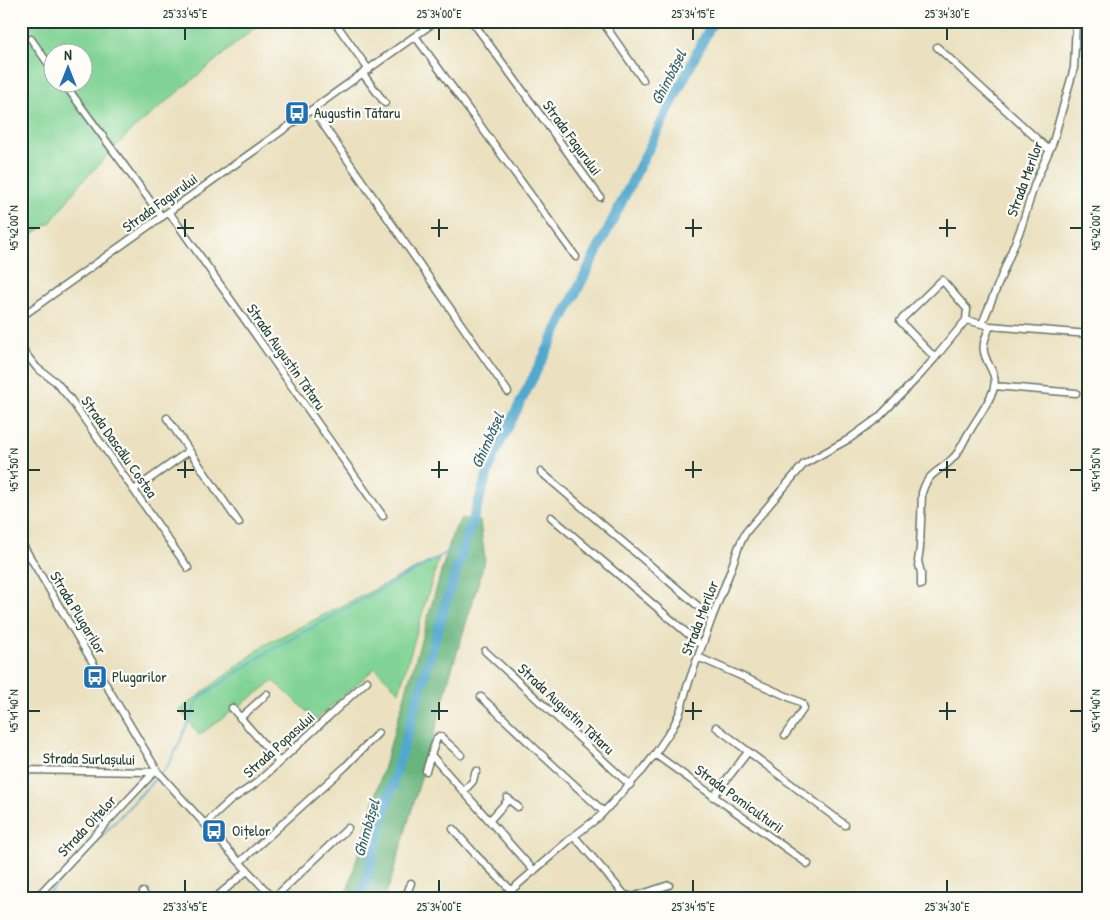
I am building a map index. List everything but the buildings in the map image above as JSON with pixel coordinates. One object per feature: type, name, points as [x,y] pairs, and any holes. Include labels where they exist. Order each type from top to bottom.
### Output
[{"type":"street","points":[[334,21],[384,103]]},
{"type":"street","name":"Strada Fagurului","points":[[472,21],[600,197]]},
{"type":"street","points":[[602,21],[642,80]]},
{"type":"street","name":"Strada Merilor","points":[[994,386],[994,375],[983,351],[986,325],[1035,183],[1053,142],[1074,68],[1076,21]]},
{"type":"street","name":"Strada Fagurului","points":[[21,317],[313,110],[433,22]]},
{"type":"street","points":[[415,36],[576,257]]},
{"type":"street","points":[[31,40],[42,55]]},
{"type":"street","points":[[937,47],[1049,150]]},
{"type":"street","points":[[70,92],[162,217]]},
{"type":"street","points":[[313,110],[508,392]]},
{"type":"street","name":"Strada Augustin Tătaru","points":[[169,212],[383,516]]},
{"type":"street","points":[[935,358],[900,321],[942,280],[967,309],[966,320],[986,325],[1089,334]]},
{"type":"street","name":"Strada Merilor","points":[[501,899],[574,836],[599,818],[630,785],[666,738],[680,712],[698,656],[744,536],[800,467],[849,439],[878,418],[935,358],[966,320]]},
{"type":"street","name":"Strada Dascălu Costea","points":[[21,348],[37,368],[63,389],[188,568]]},
{"type":"street","points":[[921,585],[918,557],[923,488],[933,474],[954,457],[988,400],[994,386],[1076,393]]},
{"type":"street","points":[[166,418],[239,523]]},
{"type":"street","points":[[134,490],[189,451]]},
{"type":"street","points":[[541,472],[712,618]]},
{"type":"street","points":[[551,517],[702,646]]},
{"type":"street","name":"Strada Plugarilor","points":[[21,542],[157,771],[274,898],[348,828]]},
{"type":"street","name":"Strada Augustin Tătaru","points":[[485,651],[630,785]]},
{"type":"street","points":[[698,656],[802,703],[804,708],[785,735]]},
{"type":"street","name":"Strada Popasului","points":[[205,824],[231,800],[252,786],[367,681]]},
{"type":"street","points":[[240,718],[267,694]]},
{"type":"street","points":[[481,697],[604,812]]},
{"type":"street","points":[[232,708],[279,762]]},
{"type":"street","points":[[716,727],[845,825]]},
{"type":"street","points":[[240,862],[345,767],[378,733]]},
{"type":"street","points":[[426,771],[439,736],[461,755]]},
{"type":"street","points":[[713,797],[748,752]]},
{"type":"street","name":"Strada Pomiculturii","points":[[655,754],[808,864]]},
{"type":"street","points":[[432,755],[534,871]]},
{"type":"street","name":"Strada Surlașului","points":[[21,770],[157,771]]},
{"type":"street","name":"Strada Oițelor","points":[[35,899],[157,771]]},
{"type":"street","points":[[464,791],[473,781],[477,771]]},
{"type":"street","points":[[490,820],[508,798],[518,807]]},
{"type":"street","points":[[453,829],[511,890]]},
{"type":"street","points":[[574,836],[624,894],[632,897],[669,886]]},
{"type":"street","points":[[214,899],[248,870]]},
{"type":"street","points":[[405,899],[411,883]]},
{"type":"street","points":[[651,891],[654,899]]},
{"type":"street","points":[[143,892],[147,899]]},
{"type":"green space","points":[[21,21],[263,21],[131,131],[80,184],[51,222],[21,241]]},
{"type":"green space","points":[[461,518],[480,521],[485,560],[390,884],[383,899],[345,899],[452,535]]},
{"type":"green space","points":[[439,557],[399,692],[375,668],[316,720],[274,681],[199,735],[180,710],[266,644]]},
{"type":"waterway","name":"Ghimbășel","points":[[361,899],[386,806],[446,602],[493,457],[713,21]]},
{"type":"waterway","points":[[161,773],[167,767],[178,746],[199,698],[266,653],[466,542]]},
{"type":"waterway","points":[[43,899],[158,776]]},
{"type":"waterway","name":"Ghimbășel","points":[[394,779],[399,789]]},
{"type":"place","name":"Augustin Tătaru","points":[[297,113]]},
{"type":"place","name":"Plugarilor","points":[[95,677]]},
{"type":"place","name":"Oițelor","points":[[214,831]]}]
